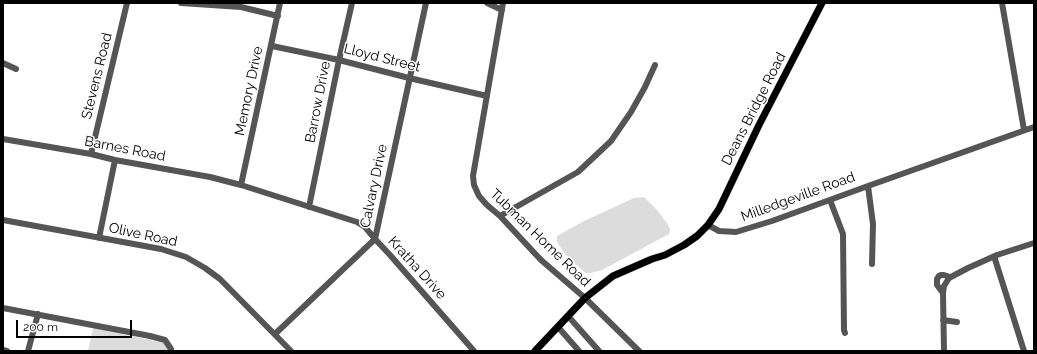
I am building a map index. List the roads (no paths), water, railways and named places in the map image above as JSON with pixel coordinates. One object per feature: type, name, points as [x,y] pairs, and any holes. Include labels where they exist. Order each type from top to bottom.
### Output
[{"type":"main road","name":"Deans Bridge Road","points":[[708,225],[719,209],[762,118],[822,3]]},
{"type":"main road","points":[[535,351],[585,298],[613,276],[665,255],[684,245],[697,236],[708,225]]},
{"type":"street","name":"Stevens Road","points":[[91,154],[127,3]]},
{"type":"street","points":[[181,3],[241,7],[278,16]]},
{"type":"street","name":"Memory Drive","points":[[241,185],[280,3]]},
{"type":"street","name":"Barrow Drive","points":[[309,207],[352,3]]},
{"type":"street","name":"Calvary Drive","points":[[275,334],[375,239],[426,3]]},
{"type":"street","points":[[487,3],[502,10]]},
{"type":"street","name":"Tubman Home Road","points":[[503,3],[473,176],[474,185],[479,196],[487,205],[500,216],[542,260],[585,298],[639,351]]},
{"type":"street","points":[[1002,3],[1024,130]]},
{"type":"street","name":"Lloyd Street","points":[[272,46],[339,60],[487,96]]},
{"type":"street","points":[[3,63],[16,69]]},
{"type":"street","points":[[500,216],[578,172],[611,141],[631,112],[655,65]]},
{"type":"street","name":"Milledgeville Road","points":[[708,225],[719,231],[736,232],[772,221],[1034,127]]},
{"type":"street","name":"Barnes Road","points":[[3,139],[91,154],[115,160],[210,177],[241,185]]},
{"type":"street","points":[[99,238],[115,160]]},
{"type":"street","name":"Kratha Drive","points":[[241,185],[358,222],[365,227],[474,351]]},
{"type":"street","points":[[868,186],[873,224],[872,264]]},
{"type":"street","points":[[830,200],[843,234],[845,333]]},
{"type":"street","name":"Olive Road","points":[[3,220],[161,249],[193,260],[220,279],[292,351]]},
{"type":"street","points":[[944,351],[943,293],[944,286],[950,278],[994,256],[1034,243]]},
{"type":"street","points":[[994,256],[1024,351]]},
{"type":"street","points":[[943,293],[936,283],[938,276],[941,275],[950,278]]},
{"type":"street","points":[[3,308],[165,340],[171,350]]},
{"type":"street","points":[[28,351],[38,314]]},
{"type":"street","points":[[568,316],[599,351]]},
{"type":"street","points":[[943,320],[957,322]]},
{"type":"street","points":[[558,327],[579,351]]},
{"type":"street","points":[[3,350],[7,351]]}]
